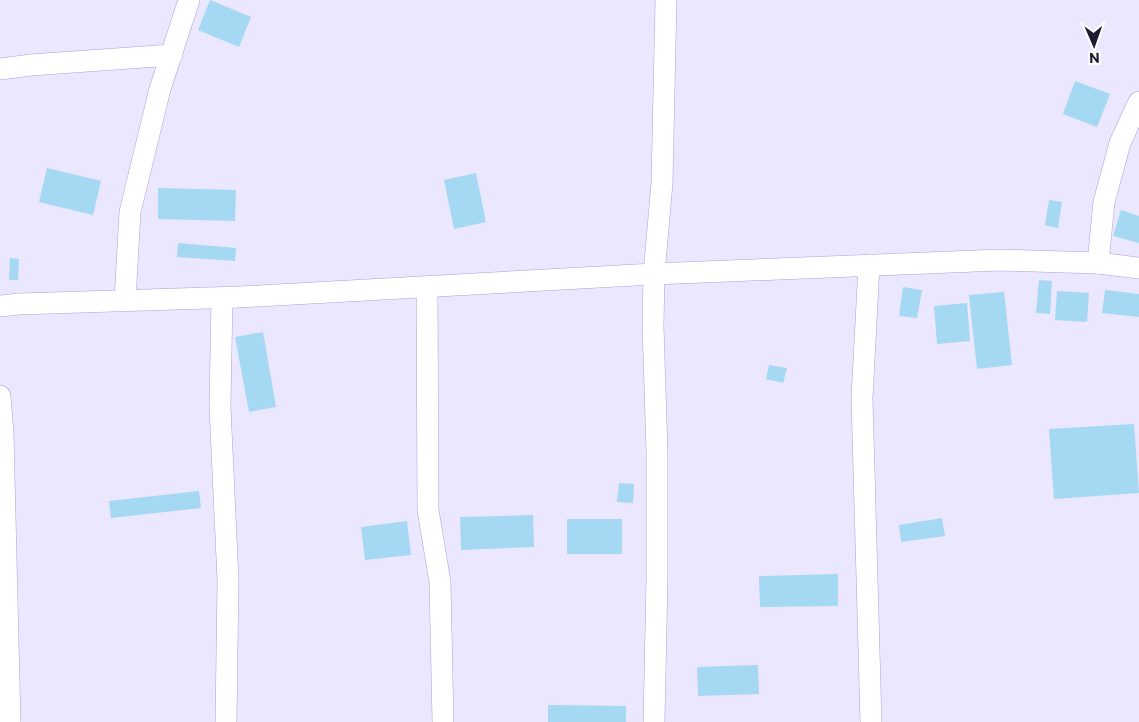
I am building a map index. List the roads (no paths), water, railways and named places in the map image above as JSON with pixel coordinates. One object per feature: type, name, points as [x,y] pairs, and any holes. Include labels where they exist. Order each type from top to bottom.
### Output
[{"type":"street","points":[[125,301],[130,212],[160,89],[189,0]]},
{"type":"street","points":[[654,722],[657,452],[653,326],[654,274],[662,183],[666,0]]},
{"type":"street","points":[[0,69],[172,55]]},
{"type":"street","points":[[1098,263],[1104,202],[1120,144],[1139,102]]},
{"type":"street","points":[[0,306],[222,298],[654,274],[1000,260],[1098,263],[1139,268]]},
{"type":"street","points":[[869,265],[862,398],[871,722]]},
{"type":"street","points":[[426,287],[428,510],[440,582],[443,722]]},
{"type":"street","points":[[222,298],[220,407],[228,580],[226,722]]},
{"type":"street","points":[[0,396],[4,433],[10,722]]}]
